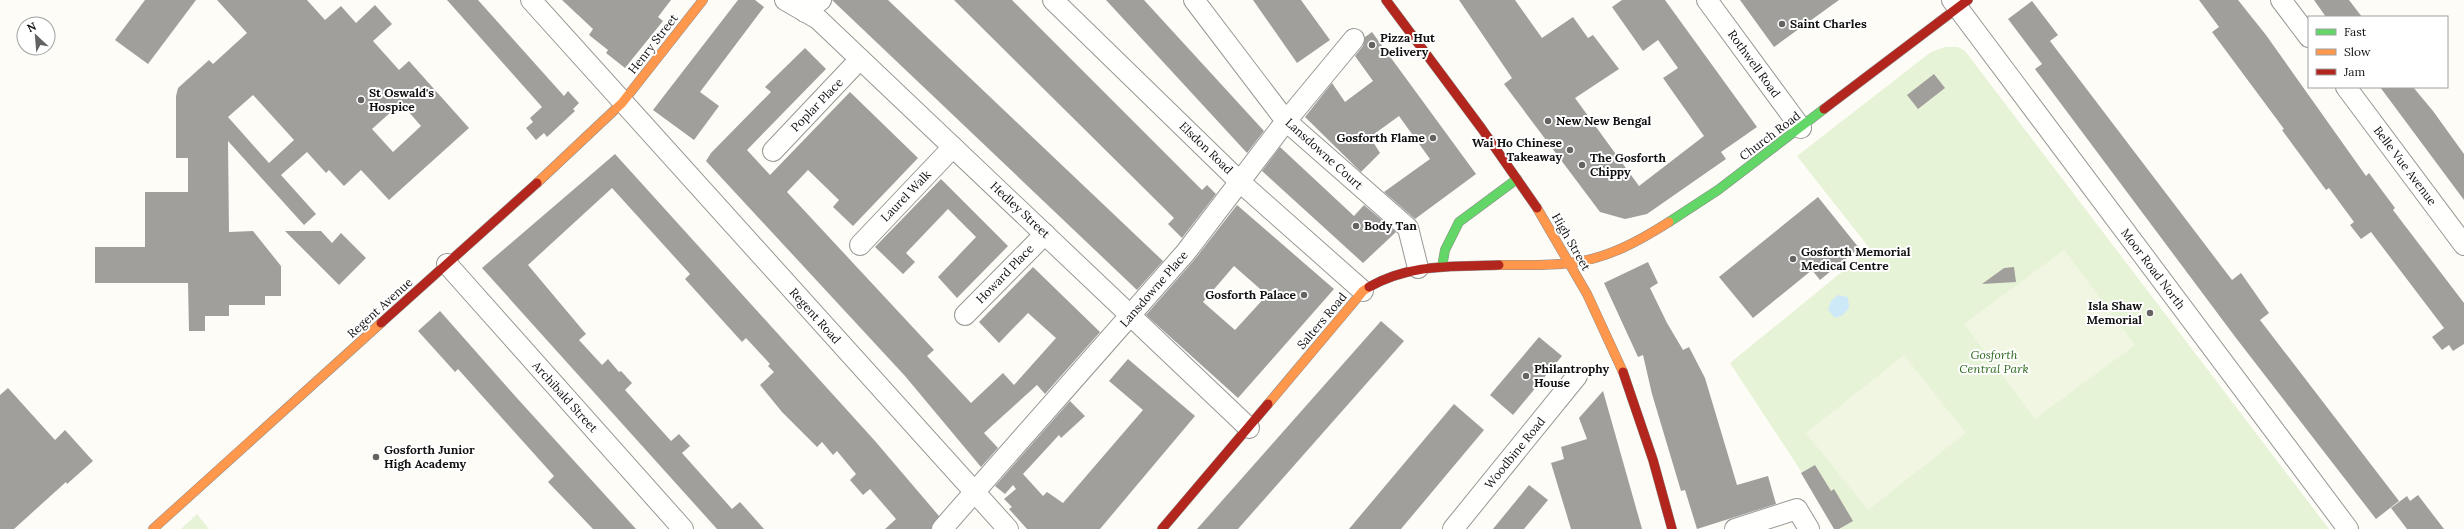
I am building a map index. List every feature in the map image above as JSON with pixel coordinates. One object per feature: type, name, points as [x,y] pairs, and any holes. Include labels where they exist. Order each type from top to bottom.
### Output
[{"type":"main road","name":"Henry Street","points":[[622,103],[703,0]]},
{"type":"main road","name":"High Street","points":[[1386,0],[1517,179],[1571,263],[1623,371],[1672,529]]},
{"type":"main road","name":"Church Road","points":[[1571,263],[1610,254],[1641,240],[1718,190],[1802,128],[1959,3]]},
{"type":"main road","name":"Regent Avenue","points":[[153,529],[579,145],[622,103]]},
{"type":"main road","points":[[1442,267],[1445,250],[1459,222],[1517,179]]},
{"type":"main road","name":"Salters Road","points":[[1162,529],[1249,428],[1363,291],[1382,279],[1418,268],[1571,263]]},
{"type":"street","name":"Regent Road","points":[[531,0],[622,103],[1008,529]]},
{"type":"street","name":"Hedley Street","points":[[785,0],[818,19],[1249,428]]},
{"type":"street","points":[[805,12],[821,0]]},
{"type":"street","name":"Elsdon Road","points":[[1053,0],[1240,182],[1363,291]]},
{"type":"street","name":"Lansdowne Court","points":[[1194,0],[1286,121],[1408,228],[1418,268]]},
{"type":"street","name":"Rothwell Road","points":[[1707,0],[1802,128]]},
{"type":"street","points":[[2281,0],[2308,36]]},
{"type":"street","name":"Moor Road North","points":[[1959,3],[2348,529]]},
{"type":"street","name":"Lansdowne Place","points":[[942,529],[1186,252],[1286,121],[1354,39]]},
{"type":"street","name":"Poplar Place","points":[[773,151],[860,59]]},
{"type":"street","name":"Belle Vue Avenue","points":[[2347,88],[2464,245]]},
{"type":"street","name":"Laurel Walk","points":[[860,245],[953,147]]},
{"type":"street","name":"Howard Place","points":[[965,315],[1045,234]]},
{"type":"street","name":"Archibald Street","points":[[447,264],[683,529]]},
{"type":"street","name":"Woodbine Road","points":[[1453,529],[1577,376]]},
{"type":"street","points":[[1735,529],[1797,509],[1809,529]]},
{"type":"green space","name":"Gosforth Central Park","points":[[1945,47],[1958,47],[1965,51],[2329,529],[1839,529],[1730,363],[1870,249],[1797,156],[1931,52]]},
{"type":"green space","points":[[2064,250],[2135,345],[2035,419],[1964,324]]},
{"type":"green space","points":[[1904,355],[1966,433],[1868,510],[1806,433]]},
{"type":"green space","points":[[197,514],[209,529],[181,529]]},
{"type":"water","points":[[1838,295],[1848,297],[1849,308],[1843,315],[1835,318],[1828,310],[1831,301]]},
{"type":"building","points":[[145,0],[196,0],[148,64],[115,40]]},
{"type":"building","points":[[217,0],[307,0],[325,20],[341,6],[356,23],[375,5],[392,24],[373,41],[399,70],[409,61],[469,128],[389,200],[361,170],[344,186],[329,170],[326,173],[307,152],[281,175],[316,214],[304,225],[228,141],[229,232],[253,231],[281,266],[281,296],[265,296],[265,305],[229,305],[229,316],[205,316],[205,331],[189,331],[188,283],[95,283],[95,247],[145,247],[145,192],[188,192],[188,158],[176,158],[176,96],[178,88],[209,60],[213,64],[247,33]],"holes":[[[253,95],[294,140],[269,163],[228,117]],[[401,103],[421,126],[393,152],[372,129]]]},
{"type":"building","points":[[447,0],[478,0],[564,96],[568,91],[579,103],[573,109],[575,111],[547,137],[544,133],[536,140],[526,128],[533,122],[530,118],[542,107]]},
{"type":"building","points":[[562,0],[671,0],[658,17],[663,21],[625,68],[606,53],[608,50],[589,35],[593,29]]},
{"type":"building","points":[[738,0],[755,0],[764,7],[700,92],[719,106],[694,140],[653,110]]},
{"type":"building","points":[[832,0],[888,0],[1163,261],[1137,290]]},
{"type":"building","points":[[954,0],[1012,0],[1202,190],[1207,185],[1216,194],[1182,238],[1168,224],[1174,218]]},
{"type":"building","points":[[1106,0],[1144,0],[1264,131],[1247,153]]},
{"type":"building","points":[[1253,0],[1301,0],[1330,40],[1297,63]]},
{"type":"building","points":[[1459,0],[1515,0],[1542,38],[1573,17],[1588,38],[1593,35],[1619,69],[1575,98],[1639,186],[1704,136],[1663,78],[1678,68],[1658,40],[1643,51],[1612,7],[1622,0],[1665,0],[1757,127],[1721,152],[1726,159],[1647,214],[1625,219],[1600,212],[1504,84],[1512,78]]},
{"type":"building","name":"Saint Charles","points":[[1740,0],[1839,0],[1774,47]]},
{"type":"building","points":[[2199,0],[2238,0],[2266,35],[2366,176],[2369,173],[2395,208],[2393,210],[2464,303],[2464,344],[2453,351],[2449,345],[2442,350],[2432,337],[2444,328],[2371,232],[2361,239],[2350,225],[2354,222],[2329,188],[2326,190],[2282,130],[2284,129],[2212,32],[2219,27]]},
{"type":"building","points":[[2314,0],[2349,0],[2361,16],[2325,16]]},
{"type":"building","points":[[2032,1],[2058,35],[2050,41],[2232,280],[2241,273],[2269,313],[2260,320],[2399,501],[2376,519],[2236,338],[2035,69],[2042,64],[2008,19]]},
{"type":"building","points":[[1372,32],[1476,174],[1415,219],[1384,192],[1430,159],[1399,116],[1370,137],[1380,153],[1361,172],[1305,117],[1332,83],[1345,102],[1373,81],[1355,56],[1363,46],[1365,37]]},
{"type":"building","points":[[805,48],[826,69],[747,150],[770,175],[850,92],[918,158],[853,226],[833,207],[839,200],[808,170],[787,192],[934,350],[927,356],[971,403],[1003,373],[1014,385],[1056,338],[1028,313],[999,343],[979,322],[1033,267],[1100,332],[1045,394],[1037,385],[984,433],[998,448],[981,467],[905,376],[706,161],[711,153],[771,92],[765,87]]},
{"type":"building","points":[[1934,74],[1945,88],[1918,109],[1907,95]]},
{"type":"building","points":[[2381,88],[2414,88],[2433,111],[2464,154],[2464,200]]},
{"type":"building","points":[[1280,147],[1354,216],[1364,205],[1396,232],[1363,263],[1262,171]]},
{"type":"building","points":[[615,154],[875,441],[939,516],[931,529],[885,529],[896,519],[870,489],[863,495],[850,480],[856,474],[837,451],[833,455],[822,442],[817,447],[782,412],[760,385],[774,372],[768,366],[770,364],[746,338],[742,342],[685,279],[690,274],[612,188],[528,265],[586,334],[579,340],[602,365],[608,359],[619,372],[621,371],[632,383],[625,390],[671,441],[679,434],[690,446],[682,453],[732,509],[740,502],[764,529],[717,529],[482,268]]},
{"type":"building","points":[[941,179],[1008,246],[957,298],[938,277],[976,237],[948,209],[906,253],[915,262],[903,274],[875,247]]},
{"type":"building","name":"Gosforth Memorial Medical Centre","points":[[1818,197],[1859,248],[1820,280],[1812,270],[1753,318],[1719,277]]},
{"type":"building","points":[[1237,205],[1334,289],[1238,398],[1146,315],[1195,259]],"holes":[[[1234,266],[1267,295],[1235,330],[1203,302]]]},
{"type":"building","points":[[285,231],[321,231],[332,243],[341,233],[366,258],[339,285]]},
{"type":"building","points":[[1648,262],[1658,283],[1650,288],[1667,323],[1683,350],[1689,347],[1705,378],[1737,485],[1768,476],[1776,504],[1697,529],[1685,490],[1681,491],[1652,394],[1643,355],[1638,357],[1604,283]]},
{"type":"building","points":[[2014,267],[2016,282],[1982,284],[2004,268]]},
{"type":"building","points":[[440,311],[636,529],[593,529],[548,482],[554,476],[458,369],[455,372],[418,331]]},
{"type":"building","points":[[1381,321],[1404,341],[1238,529],[1197,529]]},
{"type":"building","name":"Philantrophy House","points":[[1539,337],[1562,356],[1513,415],[1490,395]]},
{"type":"building","points":[[1128,359],[1195,416],[1100,529],[1027,529],[1009,509],[1012,507],[1004,499],[1016,489],[1013,485],[1005,494],[995,486],[1070,401],[1085,416],[1061,438],[1059,435],[1023,474],[1043,496],[1047,492],[1063,503],[1143,410],[1109,381]]},
{"type":"building","points":[[8,388],[55,440],[65,430],[93,461],[67,484],[66,482],[14,529],[0,529],[0,395]]},
{"type":"building","points":[[1603,391],[1642,529],[1571,529],[1551,463],[1564,459],[1561,447],[1587,439],[1579,418]]},
{"type":"building","points":[[1454,404],[1484,430],[1401,529],[1349,529]]},
{"type":"building","points":[[1815,465],[1831,491],[1834,489],[1853,521],[1839,529],[1834,529],[1801,473]]},
{"type":"building","points":[[1529,485],[1548,500],[1524,529],[1493,529]]},
{"type":"building","points":[[2418,495],[2444,529],[2407,529],[2391,508],[2407,496],[2410,501]]},
{"type":"traffic: fast","points":[[1669,222],[1718,190],[1824,109]]},
{"type":"traffic: fast","points":[[1442,267],[1445,250],[1459,222],[1517,179]]},
{"type":"traffic: slow","points":[[537,183],[622,103],[703,0]]},
{"type":"traffic: slow","points":[[1537,208],[1587,294],[1623,372]]},
{"type":"traffic: slow","points":[[1499,265],[1561,264],[1597,258],[1622,248],[1669,222]]},
{"type":"traffic: slow","points":[[1268,404],[1363,291],[1369,287]]},
{"type":"traffic: slow","points":[[153,529],[381,323]]},
{"type":"traffic: jam","points":[[1386,0],[1482,129],[1537,208]]},
{"type":"traffic: jam","points":[[1824,109],[1968,0]]},
{"type":"traffic: jam","points":[[381,323],[537,183]]},
{"type":"traffic: jam","points":[[1369,287],[1385,279],[1416,270],[1499,265]]},
{"type":"traffic: jam","points":[[1623,372],[1653,460],[1672,529]]},
{"type":"traffic: jam","points":[[1162,529],[1268,404]]},
{"type":"place","name":"Saint Charles","points":[[1782,24]]},
{"type":"place","name":"Pizza Hut Delivery","points":[[1372,45]]},
{"type":"place","name":"St Oswald's Hospice","points":[[361,100]]},
{"type":"place","name":"New New Bengal","points":[[1548,121]]},
{"type":"place","name":"Gosforth Flame","points":[[1433,138]]},
{"type":"place","name":"Wai Ho Chinese Takeaway","points":[[1570,150]]},
{"type":"place","name":"The Gosforth Chippy","points":[[1582,165]]},
{"type":"place","name":"Body Tan","points":[[1356,226]]},
{"type":"place","name":"Gosforth Memorial Medical Centre","points":[[1793,259]]},
{"type":"place","name":"Gosforth Palace","points":[[1304,295]]},
{"type":"place","name":"Isla Shaw Memorial","points":[[2150,313]]},
{"type":"place","name":"Philantrophy House","points":[[1526,376]]},
{"type":"place","name":"Gosforth Junior High Academy","points":[[376,457]]}]
